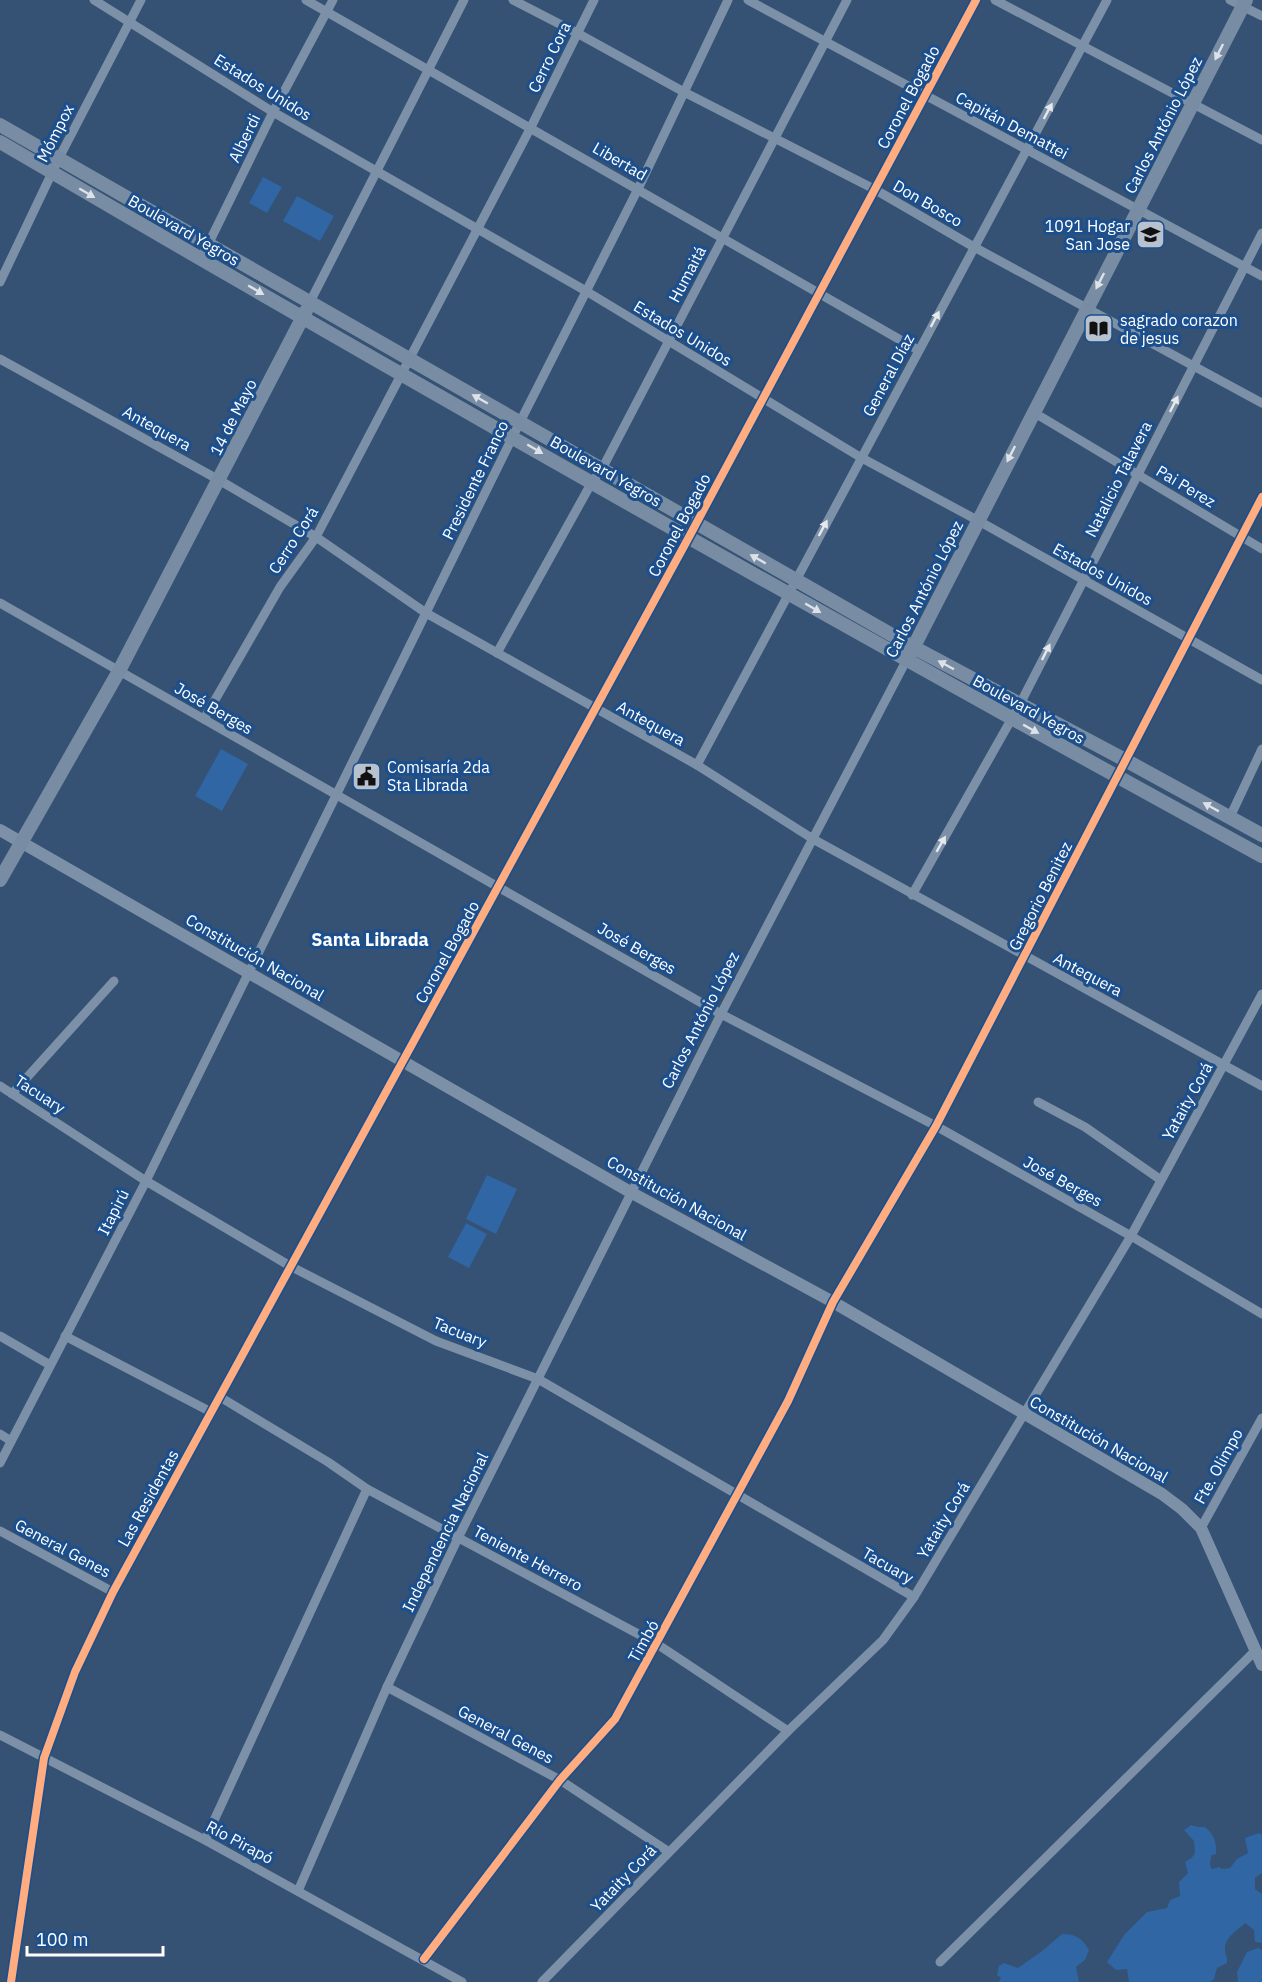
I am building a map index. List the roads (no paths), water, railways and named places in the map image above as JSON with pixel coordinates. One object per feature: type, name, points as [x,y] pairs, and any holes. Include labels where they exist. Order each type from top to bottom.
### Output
[{"type":"main road","name":"Carlos António López","points":[[906,661],[1192,104],[1239,2]]},
{"type":"main road","name":"Boulevard Yegros","points":[[0,124],[913,647],[1127,760],[1262,835]]},
{"type":"main road","name":"Boulevard Yegros","points":[[0,142],[906,661],[1262,856]]},
{"type":"main road","name":"14 de Mayo","points":[[0,880],[119,671],[310,302]]},
{"type":"street","name":"Estados Unidos","points":[[93,0],[273,112],[586,291],[860,457],[1190,638],[1262,680]]},
{"type":"street","name":"Mómpox","points":[[0,282],[59,158],[141,0]]},
{"type":"street","name":"Libertad","points":[[306,0],[918,350]]},
{"type":"street","name":"Alberdi","points":[[201,259],[273,112],[333,0]]},
{"type":"street","name":"14 de Mayo","points":[[310,302],[464,0]]},
{"type":"street","name":"Don Bosco","points":[[513,0],[684,92],[874,189],[974,247],[1262,403]]},
{"type":"street","name":"Cerro Cora","points":[[477,229],[594,0]]},
{"type":"street","name":"Presidente Franco","points":[[248,972],[638,189],[728,0]]},
{"type":"street","name":"Capitán Demattei","points":[[748,0],[1262,276]]},
{"type":"street","name":"Humaitá","points":[[497,653],[592,482],[602,469],[847,0]]},
{"type":"street","name":"Coronel Bogado","points":[[402,1061],[689,537],[976,0]]},
{"type":"street","points":[[995,0],[1262,140]]},
{"type":"street","name":"General Díaz","points":[[697,765],[860,457],[1107,0]]},
{"type":"street","points":[[1239,2],[1262,16]]},
{"type":"street","name":"Cerro Corá","points":[[204,719],[280,588],[316,537],[477,229]]},
{"type":"street","name":"Natalicio Talavera","points":[[912,895],[1020,704],[1262,233]]},
{"type":"street","name":"Antequera","points":[[0,359],[219,480],[316,537],[426,613],[697,765],[813,839],[1262,1086]]},
{"type":"street","name":"Pai Perez","points":[[1033,412],[1262,549]]},
{"type":"street","name":"Gregorio Benitez","points":[[833,1302],[936,1126],[1262,497]]},
{"type":"street","name":"José Berges","points":[[0,603],[722,1014],[936,1126],[1131,1236],[1262,1314]]},
{"type":"street","name":"Carlos António López","points":[[632,1193],[722,1014],[906,661]]},
{"type":"street","points":[[1230,817],[1262,749]]},
{"type":"street","name":"Constitución Nacional","points":[[0,830],[632,1193],[833,1302],[1162,1494],[1182,1509],[1201,1528],[1262,1665]]},
{"type":"street","name":"Itapirú","points":[[0,1463],[146,1181],[248,972]]},
{"type":"street","points":[[12,1094],[114,981]]},
{"type":"street","name":"Yataity Corá","points":[[542,1982],[788,1731],[883,1640],[914,1597],[1131,1236],[1262,994]]},
{"type":"street","name":"Las Residentas","points":[[11,1982],[44,1758],[75,1672],[112,1592],[402,1061]]},
{"type":"street","name":"Tacuary","points":[[0,1086],[146,1181],[290,1266],[436,1341],[538,1379],[914,1597]]},
{"type":"street","points":[[1038,1102],[1085,1127],[1161,1180]]},
{"type":"street","name":"Independencia Nacional","points":[[298,1891],[387,1687],[458,1538],[632,1193]]},
{"type":"street","name":"Timbó","points":[[424,1959],[560,1780],[615,1719],[788,1401],[833,1302]]},
{"type":"street","points":[[0,1336],[50,1365]]},
{"type":"street","points":[[65,1336],[211,1412]]},
{"type":"street","name":"Teniente Herrero","points":[[220,1397],[328,1462],[368,1489],[657,1644],[788,1731]]},
{"type":"street","name":"Fte. Olimpo","points":[[1201,1528],[1262,1418]]},
{"type":"street","points":[[0,1434],[11,1441]]},
{"type":"street","points":[[205,1840],[368,1489]]},
{"type":"street","name":"General Genes","points":[[0,1532],[112,1592]]},
{"type":"street","points":[[940,1962],[1255,1651]]},
{"type":"street","name":"General Genes","points":[[387,1687],[560,1780],[669,1852]]},
{"type":"street","name":"Río Pirapó","points":[[0,1735],[205,1840],[462,1982]]},
{"type":"place","name":"1091 Hogar San Jose","points":[[1151,235]]},
{"type":"place","name":"sagrado corazon de jesus","points":[[1099,329]]},
{"type":"place","name":"Comisaría 2da Sta Librada","points":[[366,776]]},
{"type":"district","name":"Santa Librada","points":[[370,940]]}]
